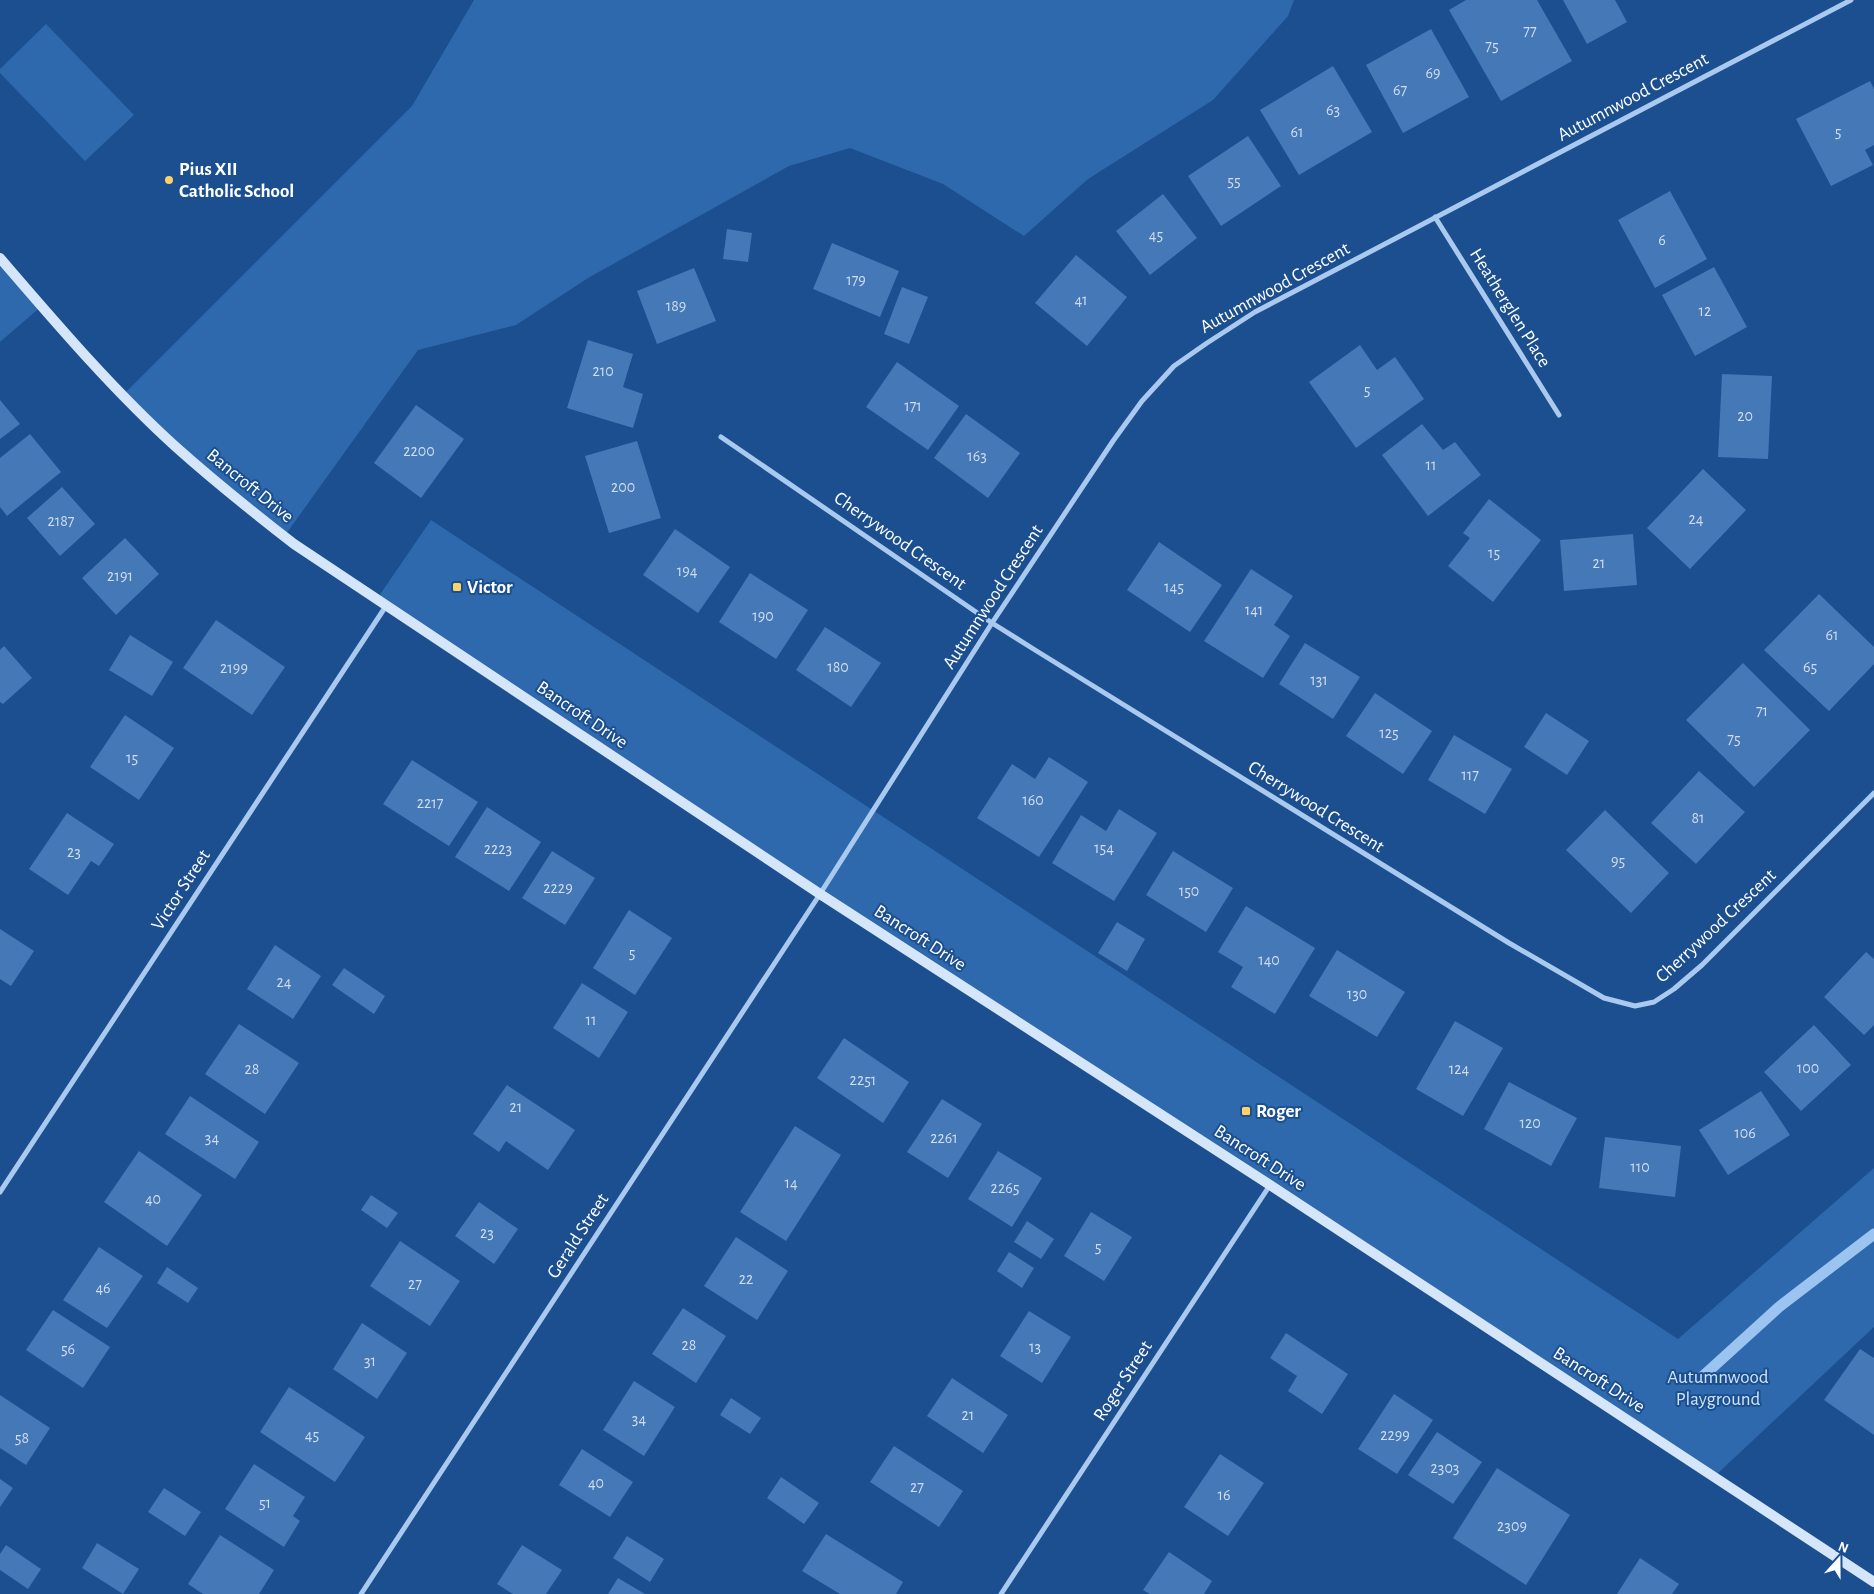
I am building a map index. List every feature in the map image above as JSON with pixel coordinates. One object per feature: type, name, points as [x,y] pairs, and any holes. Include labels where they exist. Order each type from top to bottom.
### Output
[{"type":"main road","name":"Bancroft Drive","points":[[0,258],[105,377],[175,447],[230,494],[294,544],[820,894],[1270,1185],[1874,1582]]},
{"type":"street","name":"Autumnwood Crescent","points":[[820,894],[992,623],[1113,441],[1142,402],[1174,366],[1255,312],[1851,0]]},
{"type":"street","name":"Heatherglen Place","points":[[1435,217],[1559,415]]},
{"type":"street","name":"Cherrywood Crescent","points":[[722,437],[992,623],[1509,943],[1604,998],[1635,1006],[1654,1002],[1674,989],[1702,965],[1874,793]]},
{"type":"street","name":"Victor Street","points":[[0,1192],[386,606]]},
{"type":"street","name":"Gerald Street","points":[[361,1594],[820,894]]},
{"type":"street","name":"Roger Street","points":[[1001,1594],[1270,1185]]},
{"type":"green space","points":[[474,0],[1294,0],[1288,16],[1213,100],[1088,179],[1024,236],[943,184],[850,148],[789,166],[588,278],[516,325],[418,350],[286,534],[177,446],[125,393],[412,106]]},
{"type":"green space","points":[[46,24],[134,115],[85,161],[0,73],[0,69]]},
{"type":"green space","points":[[0,253],[44,304],[0,342]]},
{"type":"green space","name":"Autumnwood Playground","points":[[431,520],[1678,1339],[1874,1168],[1874,1327],[1717,1474],[820,890],[379,596]]},
{"type":"building","points":[[1466,0],[1537,0],[1572,61],[1501,101],[1449,10]]},
{"type":"building","points":[[1563,0],[1615,0],[1627,22],[1587,44]]},
{"type":"building","points":[[1431,29],[1469,97],[1403,133],[1366,65]]},
{"type":"building","points":[[1333,66],[1372,132],[1299,175],[1260,110]]},
{"type":"building","points":[[1870,81],[1874,89],[1874,145],[1865,150],[1873,165],[1831,186],[1796,119]]},
{"type":"building","points":[[1248,136],[1281,186],[1221,226],[1188,176]]},
{"type":"building","points":[[1670,191],[1707,259],[1655,288],[1618,220]]},
{"type":"building","points":[[1163,194],[1197,238],[1150,275],[1116,231]]},
{"type":"building","points":[[727,229],[752,233],[748,262],[723,259]]},
{"type":"building","points":[[832,243],[899,271],[880,317],[813,289]]},
{"type":"building","points":[[1076,255],[1127,297],[1087,346],[1035,303]]},
{"type":"building","points":[[1714,267],[1747,327],[1695,356],[1662,295]]},
{"type":"building","points":[[694,268],[716,321],[657,344],[637,291]]},
{"type":"building","points":[[902,287],[928,297],[909,344],[884,334]]},
{"type":"building","points":[[588,340],[633,354],[623,387],[643,394],[633,428],[567,408]]},
{"type":"building","points":[[1360,345],[1377,370],[1395,357],[1424,399],[1356,448],[1309,382]]},
{"type":"building","points":[[897,362],[959,406],[928,450],[866,407]]},
{"type":"building","points":[[1722,374],[1772,376],[1768,459],[1718,457]]},
{"type":"building","points":[[0,400],[20,424],[0,439]]},
{"type":"building","points":[[416,405],[464,439],[421,498],[374,463]]},
{"type":"building","points":[[966,414],[1020,453],[988,498],[934,458]]},
{"type":"building","points":[[1422,424],[1443,450],[1455,442],[1481,475],[1428,516],[1382,455]]},
{"type":"building","points":[[30,434],[61,472],[7,516],[0,507],[0,458]]},
{"type":"building","points":[[637,441],[661,518],[609,533],[585,456]]},
{"type":"building","points":[[1703,469],[1746,510],[1690,569],[1647,528]]},
{"type":"building","points":[[62,487],[95,524],[60,556],[27,518]]},
{"type":"building","points":[[1489,499],[1541,540],[1493,602],[1448,566],[1470,538],[1463,533]]},
{"type":"building","points":[[675,529],[730,567],[698,613],[643,575]]},
{"type":"building","points":[[1633,534],[1637,585],[1564,591],[1560,540]]},
{"type":"building","points":[[125,538],[159,574],[116,615],[82,578]]},
{"type":"building","points":[[1159,542],[1222,585],[1190,632],[1127,590]]},
{"type":"building","points":[[1251,569],[1293,596],[1274,625],[1290,636],[1263,678],[1204,641]]},
{"type":"building","points":[[750,573],[808,610],[776,659],[719,622]]},
{"type":"building","points":[[1819,594],[1874,647],[1874,664],[1829,711],[1764,650]]},
{"type":"building","points":[[216,620],[285,667],[252,715],[183,668]]},
{"type":"building","points":[[825,627],[881,663],[851,707],[796,670]]},
{"type":"building","points":[[130,635],[173,662],[152,696],[109,670]]},
{"type":"building","points":[[1305,643],[1360,677],[1333,719],[1279,684]]},
{"type":"building","points":[[4,646],[32,678],[3,704],[0,702],[0,650]]},
{"type":"building","points":[[1743,663],[1810,730],[1754,787],[1686,720]]},
{"type":"building","points":[[1375,693],[1432,731],[1403,774],[1346,736]]},
{"type":"building","points":[[1546,713],[1589,741],[1567,775],[1524,747]]},
{"type":"building","points":[[125,715],[174,748],[139,800],[90,767]]},
{"type":"building","points":[[1454,735],[1512,769],[1485,814],[1428,780]]},
{"type":"building","points":[[1049,757],[1088,782],[1039,857],[977,818],[1012,764],[1035,779]]},
{"type":"building","points":[[412,760],[478,802],[449,846],[383,804]]},
{"type":"building","points":[[1699,771],[1745,812],[1696,864],[1651,823]]},
{"type":"building","points":[[487,807],[541,842],[509,891],[455,857]]},
{"type":"building","points":[[1119,809],[1157,833],[1114,901],[1052,863],[1081,815],[1106,831]]},
{"type":"building","points":[[1605,810],[1669,873],[1631,913],[1566,850]]},
{"type":"building","points":[[67,813],[114,844],[99,866],[91,861],[68,895],[29,869]]},
{"type":"building","points":[[552,851],[595,878],[565,925],[522,898]]},
{"type":"building","points":[[1173,851],[1233,888],[1206,932],[1146,895]]},
{"type":"building","points":[[1246,906],[1315,948],[1275,1014],[1231,987],[1243,967],[1218,952]]},
{"type":"building","points":[[629,910],[672,938],[635,995],[593,968]]},
{"type":"building","points":[[1117,922],[1145,939],[1127,971],[1098,953]]},
{"type":"building","points":[[0,929],[34,951],[11,986],[0,979]]},
{"type":"building","points":[[275,945],[321,976],[293,1019],[247,989]]},
{"type":"building","points":[[1337,950],[1405,992],[1377,1037],[1309,996]]},
{"type":"building","points":[[1866,952],[1874,959],[1874,1025],[1864,1035],[1824,997]]},
{"type":"building","points":[[344,968],[385,996],[374,1014],[332,985]]},
{"type":"building","points":[[582,983],[628,1012],[599,1058],[553,1028]]},
{"type":"building","points":[[1455,1021],[1503,1048],[1463,1116],[1416,1089]]},
{"type":"building","points":[[239,1024],[299,1063],[265,1114],[205,1074]]},
{"type":"building","points":[[1814,1025],[1851,1065],[1801,1111],[1764,1072]]},
{"type":"building","points":[[844,1038],[909,1082],[883,1123],[817,1078]]},
{"type":"building","points":[[1509,1082],[1577,1118],[1551,1166],[1484,1129]]},
{"type":"building","points":[[507,1085],[575,1130],[548,1170],[506,1141],[499,1152],[473,1134]]},
{"type":"building","points":[[1761,1091],[1790,1135],[1728,1175],[1699,1130]]},
{"type":"building","points":[[190,1096],[259,1142],[235,1179],[165,1134]]},
{"type":"building","points":[[942,1099],[982,1124],[948,1178],[907,1152]]},
{"type":"building","points":[[795,1126],[841,1155],[786,1241],[740,1212]]},
{"type":"building","points":[[1605,1137],[1681,1146],[1675,1197],[1599,1188]]},
{"type":"building","points":[[139,1151],[202,1195],[167,1246],[104,1202]]},
{"type":"building","points":[[998,1151],[1042,1178],[1012,1227],[968,1199]]},
{"type":"building","points":[[371,1195],[398,1213],[387,1228],[361,1210]]},
{"type":"building","points":[[479,1202],[518,1229],[494,1264],[455,1236]]},
{"type":"building","points":[[1091,1212],[1132,1237],[1104,1281],[1064,1256]]},
{"type":"building","points":[[1027,1221],[1054,1239],[1041,1259],[1014,1242]]},
{"type":"building","points":[[736,1237],[788,1271],[757,1320],[704,1286]]},
{"type":"building","points":[[400,1241],[460,1281],[430,1326],[370,1286]]},
{"type":"building","points":[[99,1247],[143,1276],[107,1328],[63,1300]]},
{"type":"building","points":[[1009,1252],[1034,1268],[1022,1288],[997,1271]]},
{"type":"building","points":[[167,1267],[198,1288],[188,1303],[157,1283]]},
{"type":"building","points":[[683,1308],[726,1336],[696,1383],[652,1354]]},
{"type":"building","points":[[53,1310],[110,1347],[83,1388],[26,1350]]},
{"type":"building","points":[[1029,1311],[1071,1337],[1042,1383],[1000,1356]]},
{"type":"building","points":[[362,1323],[407,1353],[377,1399],[333,1369]]},
{"type":"building","points":[[1286,1333],[1348,1374],[1322,1414],[1288,1391],[1297,1376],[1270,1358]]},
{"type":"building","points":[[1860,1349],[1874,1358],[1874,1435],[1824,1400]]},
{"type":"building","points":[[952,1378],[1008,1415],[983,1453],[927,1416]]},
{"type":"building","points":[[634,1381],[675,1407],[644,1456],[603,1430]]},
{"type":"building","points":[[289,1387],[365,1437],[335,1482],[260,1432]]},
{"type":"building","points":[[1394,1394],[1433,1420],[1397,1474],[1358,1449]]},
{"type":"building","points":[[0,1395],[50,1428],[26,1465],[0,1448]]},
{"type":"building","points":[[731,1398],[761,1418],[750,1434],[720,1415]]},
{"type":"building","points":[[1437,1432],[1482,1462],[1453,1504],[1408,1475]]},
{"type":"building","points":[[894,1446],[963,1491],[939,1527],[870,1482]]},
{"type":"building","points":[[582,1449],[633,1482],[610,1517],[559,1485]]},
{"type":"building","points":[[1220,1454],[1264,1483],[1228,1536],[1184,1507]]},
{"type":"building","points":[[254,1464],[305,1497],[293,1516],[300,1521],[284,1547],[225,1509]]},
{"type":"building","points":[[1497,1468],[1570,1515],[1526,1585],[1453,1538]]},
{"type":"building","points":[[781,1477],[819,1503],[804,1524],[767,1498]]},
{"type":"building","points":[[0,1479],[13,1488],[0,1507]]},
{"type":"building","points":[[164,1488],[201,1512],[185,1536],[148,1512]]},
{"type":"building","points":[[826,1534],[903,1582],[896,1594],[840,1594],[802,1571]]},
{"type":"building","points":[[220,1535],[274,1570],[259,1594],[203,1594],[188,1584]]},
{"type":"building","points":[[627,1536],[664,1559],[650,1582],[613,1558]]},
{"type":"building","points":[[97,1543],[139,1569],[123,1594],[82,1568]]},
{"type":"building","points":[[6,1545],[41,1569],[28,1589],[0,1570],[0,1554]]},
{"type":"building","points":[[522,1545],[562,1570],[546,1594],[513,1594],[497,1584]]},
{"type":"building","points":[[1169,1552],[1212,1581],[1204,1594],[1150,1594],[1143,1590]]},
{"type":"building","points":[[1640,1558],[1679,1584],[1672,1594],[1617,1594]]},
{"type":"building","points":[[618,1578],[645,1594],[608,1594]]},
{"type":"waterway","points":[[1702,1377],[1779,1307],[1874,1234]]},
{"type":"place","name":"Pius XII Catholic School","points":[[169,180]]},
{"type":"place","name":"Victor","points":[[457,587]]},
{"type":"place","name":"Roger","points":[[1246,1111]]}]
